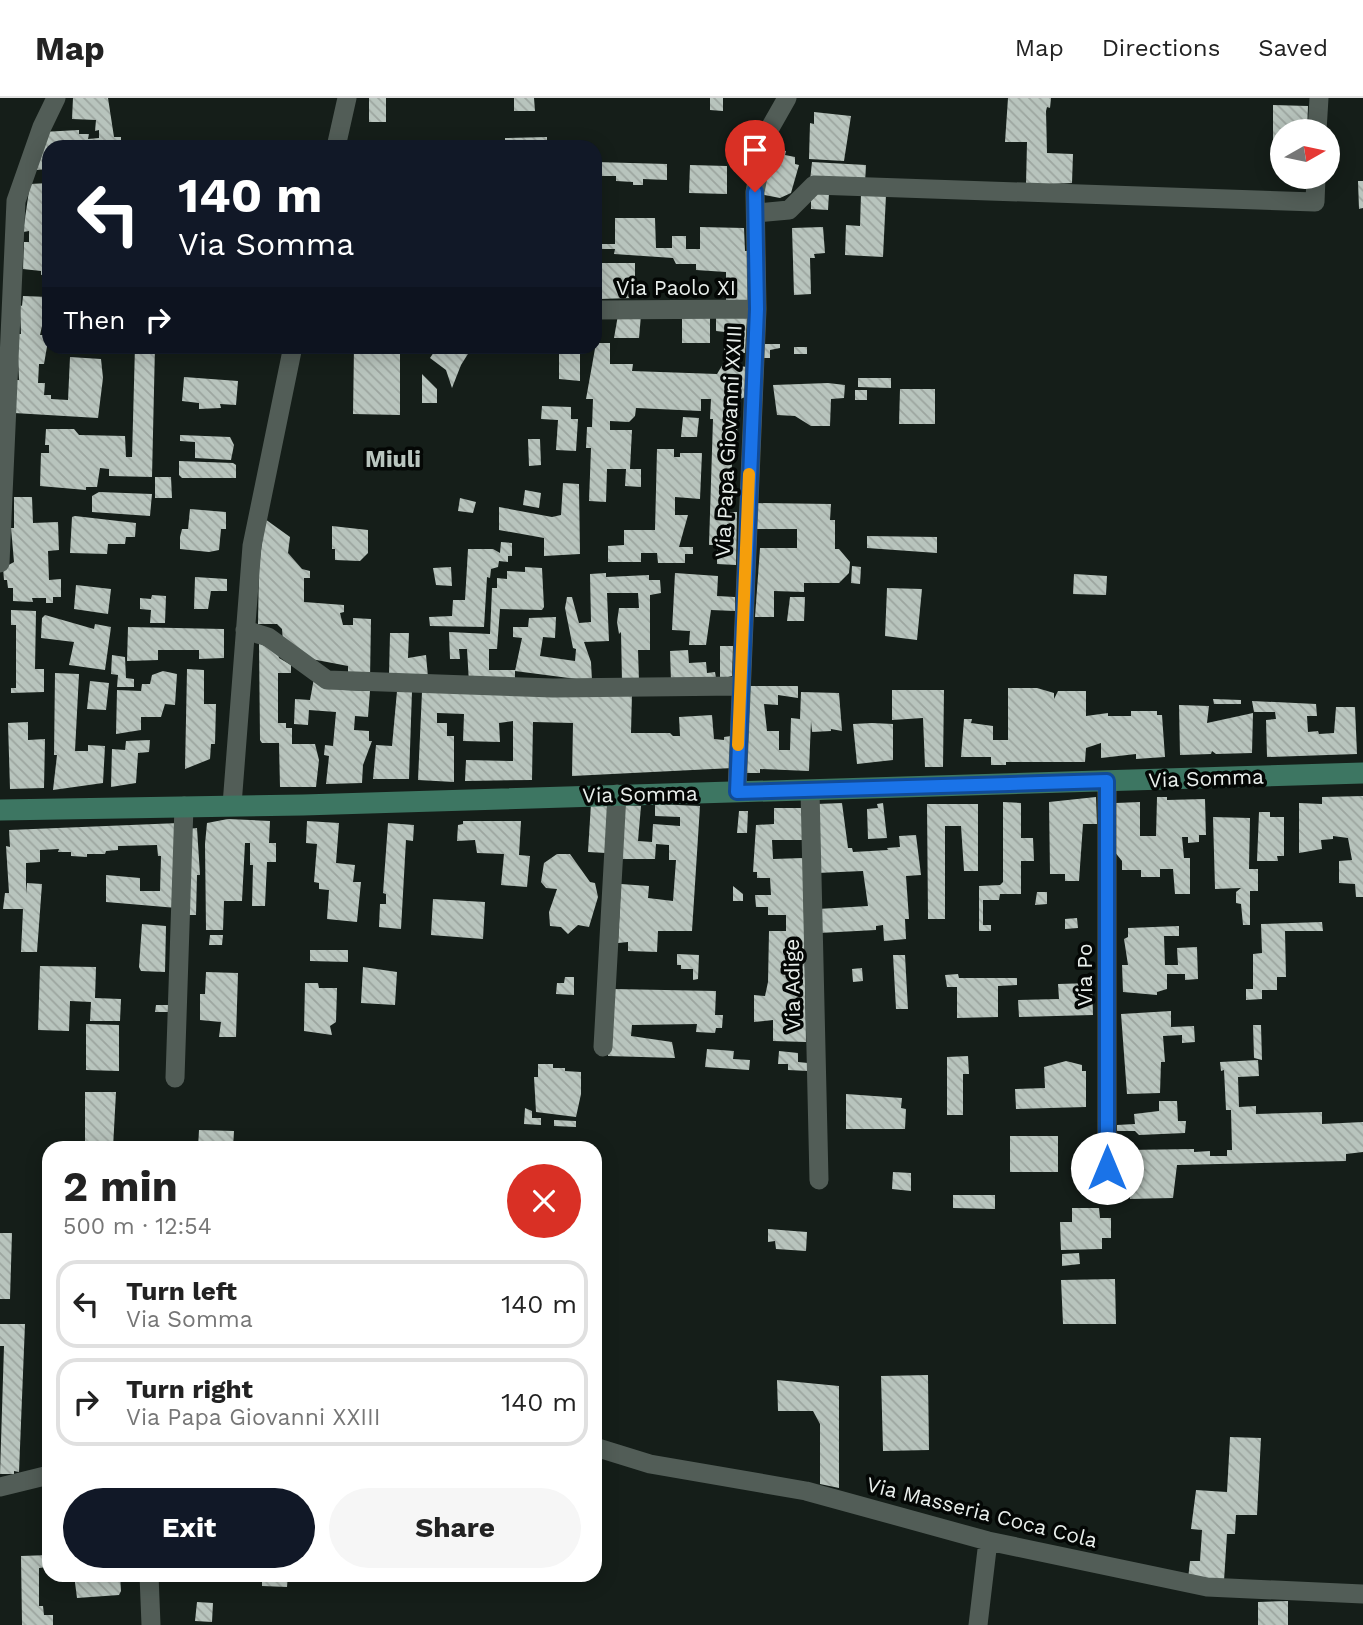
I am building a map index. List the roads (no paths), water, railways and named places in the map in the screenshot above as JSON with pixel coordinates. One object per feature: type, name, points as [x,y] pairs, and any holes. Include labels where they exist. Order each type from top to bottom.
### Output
[{"type":"street","points":[[0,563],[16,201],[42,127],[57,98]]},
{"type":"street","points":[[338,140],[347,98]]},
{"type":"street","name":"Via Papa Giovanni XXIII","points":[[737,792],[757,309],[755,192],[766,135],[787,98]]},
{"type":"street","points":[[1318,119],[1319,98]]},
{"type":"street","points":[[757,213],[789,210],[814,185],[1315,202],[1316,189]]},
{"type":"street","name":"Via Paolo XI","points":[[602,310],[757,309]]},
{"type":"street","points":[[232,805],[252,546],[291,354]]},
{"type":"street","points":[[244,630],[268,637],[327,680],[553,688],[740,686]]},
{"type":"street","name":"Via Somma","points":[[0,810],[1363,773]]},
{"type":"street","name":"Via Po","points":[[1107,781],[1107,1168]]},
{"type":"street","name":"Via Adige","points":[[810,790],[819,1180]]},
{"type":"street","points":[[603,1047],[617,794]]},
{"type":"street","points":[[175,1078],[184,806]]},
{"type":"street","name":"Via Masseria Coca Cola","points":[[602,1449],[650,1464],[806,1491],[988,1541],[1207,1587],[1363,1594]]},
{"type":"street","points":[[0,1487],[42,1477]]},
{"type":"street","points":[[978,1625],[988,1541]]},
{"type":"street","points":[[149,1582],[151,1625]]},
{"type":"district","name":"Miuli","points":[[393,459]]}]
